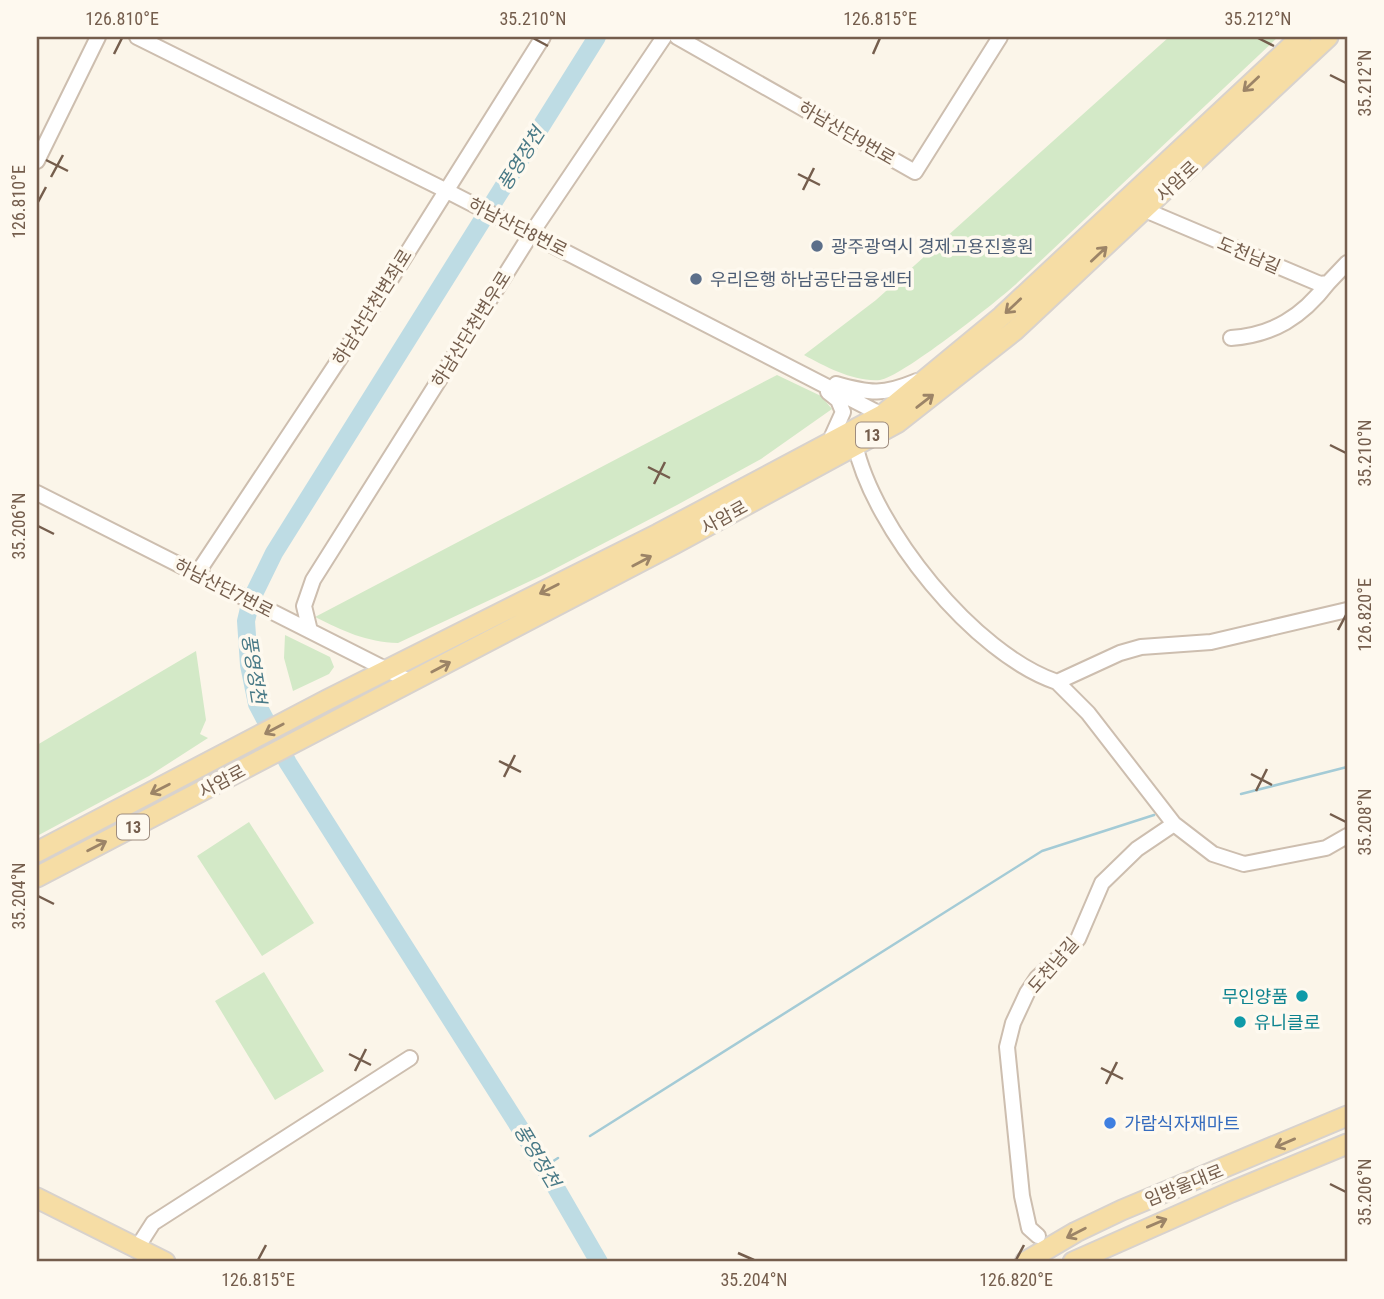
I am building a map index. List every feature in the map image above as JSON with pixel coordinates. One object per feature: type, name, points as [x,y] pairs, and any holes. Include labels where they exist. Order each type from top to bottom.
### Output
[{"type":"main road","name":"사암로","points":[[37,852],[829,443],[889,419],[929,377],[1012,307],[1301,37]]},
{"type":"main road","name":"사암로","points":[[37,877],[674,544],[855,444],[1014,331],[1328,37]]},
{"type":"main road","name":"임방울대로","points":[[1025,1262],[1076,1232],[1122,1210],[1347,1116]]},
{"type":"main road","name":"임방울대로","points":[[1073,1262],[1347,1144]]},
{"type":"main road","points":[[37,1198],[165,1262]]},
{"type":"street","points":[[37,161],[98,37]]},
{"type":"street","name":"하남산단8번로","points":[[136,37],[528,232],[889,419]]},
{"type":"street","name":"하남산단천변좌로","points":[[196,575],[449,192],[543,37]]},
{"type":"street","name":"하남산단천변우로","points":[[310,631],[304,606],[313,580],[528,232],[664,37]]},
{"type":"street","name":"하남산단9번로","points":[[677,37],[915,172],[1000,37]]},
{"type":"street","name":"도천남길","points":[[1145,210],[1307,280],[1328,283]]},
{"type":"street","points":[[1231,338],[1266,333],[1286,324],[1315,301],[1347,263]]},
{"type":"street","points":[[807,377],[877,394],[889,393],[929,377]]},
{"type":"street","points":[[807,377],[842,407],[842,418],[829,443]]},
{"type":"street","points":[[855,444],[870,491],[888,525],[914,561],[990,643],[1021,666],[1057,682],[1088,713],[1174,824],[1213,854],[1244,864],[1326,848],[1347,836]]},
{"type":"street","name":"하남산단7번로","points":[[37,494],[411,682]]},
{"type":"street","points":[[1057,682],[1120,653],[1141,647],[1219,641],[1347,610]]},
{"type":"street","name":"도천남길","points":[[1038,1236],[1029,1228],[1022,1196],[1007,1046],[1010,1031],[1037,978],[1078,939],[1102,883],[1137,849],[1174,824]]},
{"type":"street","points":[[137,1248],[153,1223],[410,1058]]},
{"type":"green space","points":[[1169,37],[1278,37],[1015,285],[907,367],[880,380],[860,379],[831,369],[804,355],[876,300]]},
{"type":"green space","points":[[777,375],[821,396],[832,409],[761,459],[677,505],[543,575],[398,643],[355,635],[315,617]]},
{"type":"green space","points":[[285,635],[330,657],[334,667],[329,674],[293,691],[284,658]]},
{"type":"green space","points":[[196,651],[206,720],[200,734],[208,738],[149,776],[37,836],[37,745]]},
{"type":"green space","points":[[249,822],[314,923],[262,956],[197,856]]},
{"type":"green space","points":[[264,972],[324,1071],[275,1100],[215,1001]]},
{"type":"waterway","name":"풍영정천","points":[[597,37],[274,553],[251,600],[246,621],[249,665],[257,704],[288,763],[537,1155],[599,1262]]},
{"type":"waterway","points":[[1241,794],[1347,767]]},
{"type":"waterway","points":[[590,1136],[1042,851],[1154,815]]},
{"type":"waterway","points":[[544,1167],[558,1158]]},
{"type":"place","name":"광주광역시 경제고용진흥원","points":[[817,246]]},
{"type":"place","name":"우리은행 하남공단금융센터","points":[[696,279]]},
{"type":"place","name":"무인양품","points":[[1302,996]]},
{"type":"place","name":"유니클로","points":[[1240,1022]]},
{"type":"place","name":"가람식자재마트","points":[[1110,1123]]}]
